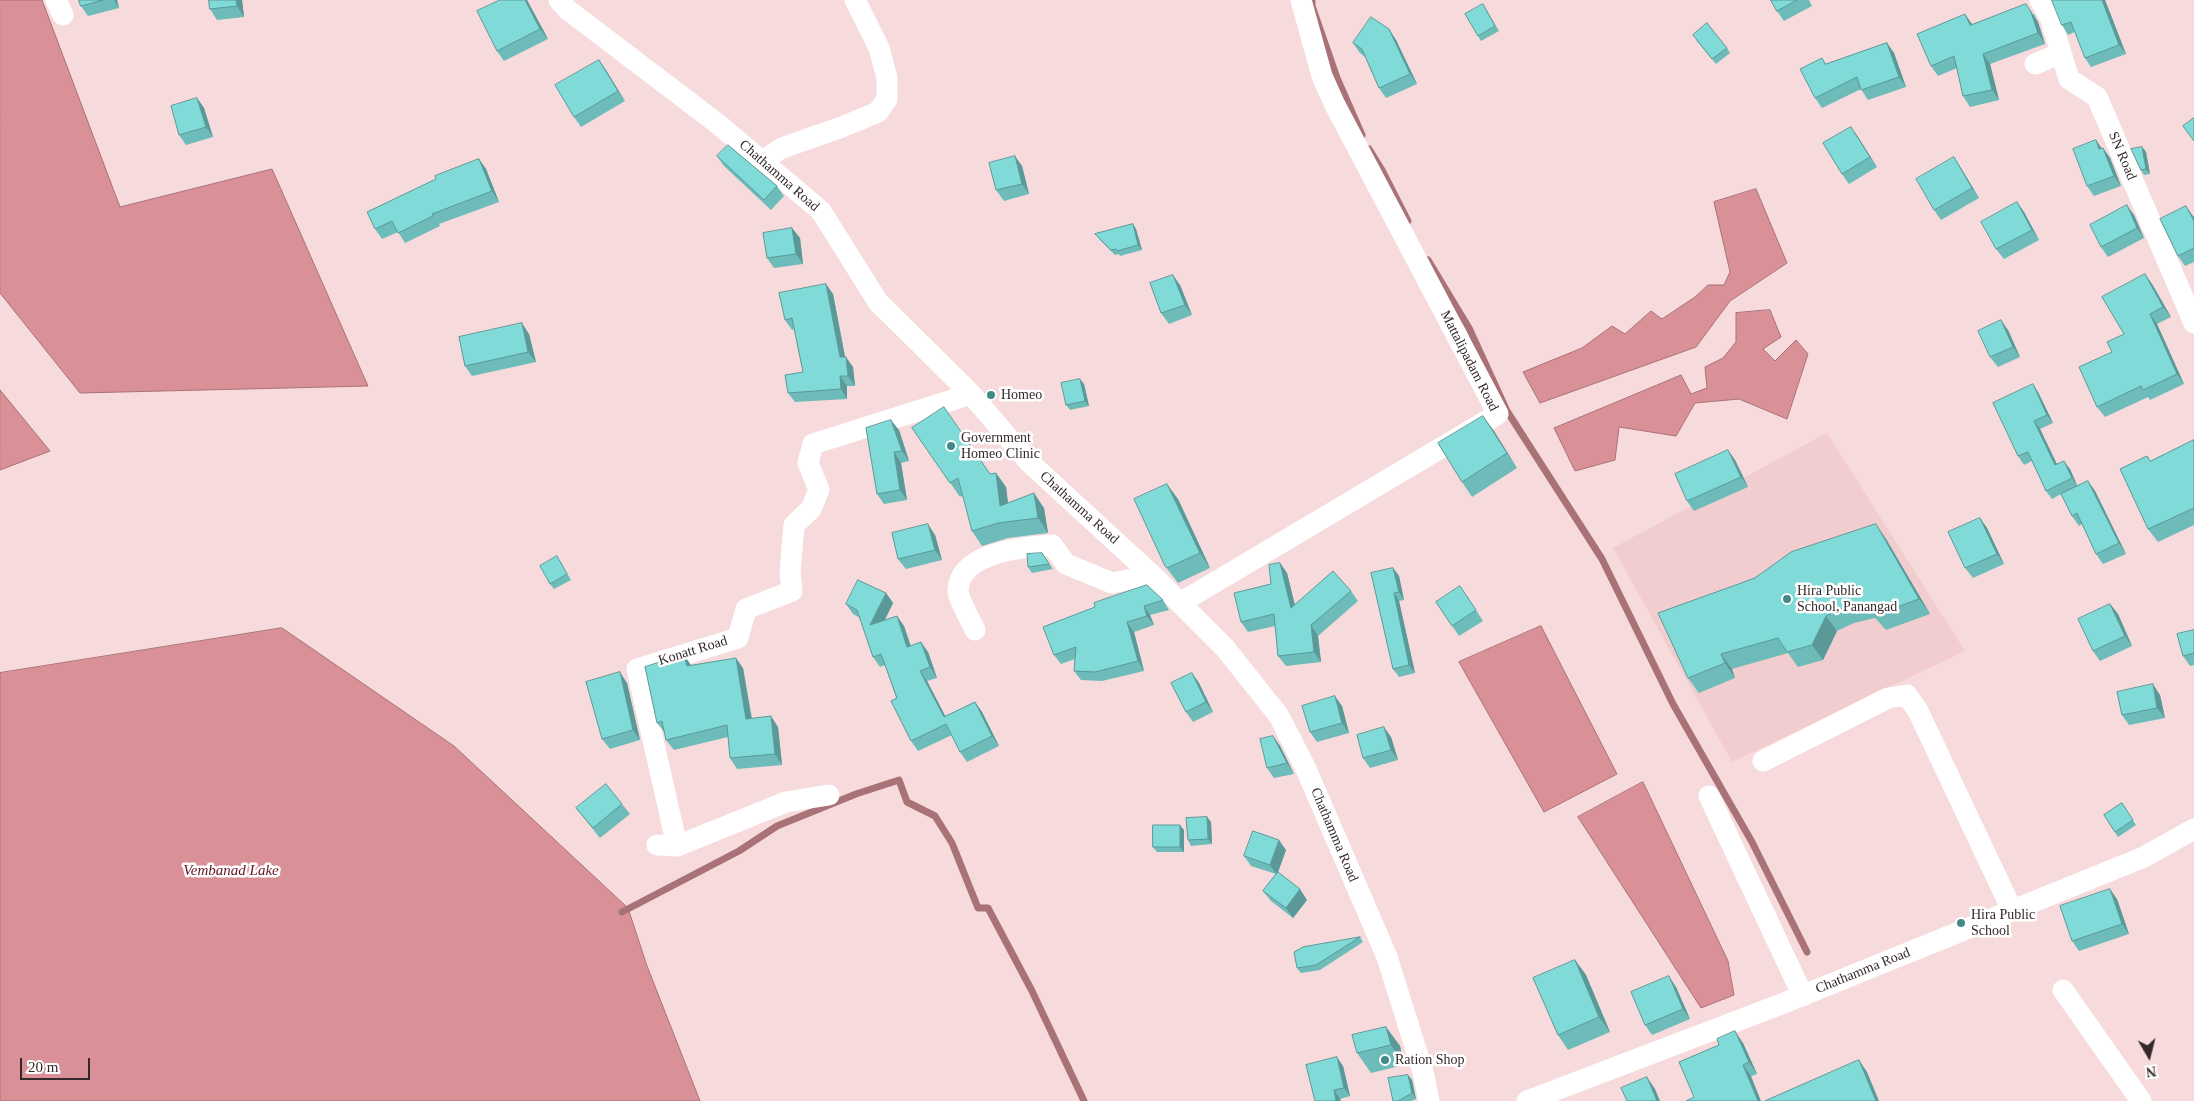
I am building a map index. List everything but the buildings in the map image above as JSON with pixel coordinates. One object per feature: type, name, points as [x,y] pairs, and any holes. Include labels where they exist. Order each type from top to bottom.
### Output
[{"type":"street","name":"Chathamma Road","points":[[559,0],[568,10],[718,124],[821,211],[878,302],[971,394],[1029,462],[1152,575],[1225,648],[1279,716],[1306,769],[1387,957],[1423,1072],[1429,1101]]},
{"type":"street","points":[[762,161],[782,148],[878,112],[886,99],[887,78],[879,48],[855,0]]},
{"type":"street","name":"Mattalipadam Road","points":[[1180,603],[1498,414],[1335,105],[1322,76],[1301,0]]},
{"type":"street","name":"SN Road","points":[[2040,0],[2050,17],[2069,80],[2097,97],[2194,323]]},
{"type":"street","points":[[2035,64],[2061,53]]},
{"type":"street","name":"Konatt Road","points":[[829,795],[786,802],[667,846],[637,668],[738,638],[746,609],[792,591],[790,572],[794,525],[811,509],[819,490],[808,463],[812,444],[971,394]]},
{"type":"street","points":[[975,630],[958,592],[962,576],[971,564],[1010,549],[1052,545],[1066,564],[1112,583],[1152,575]]},
{"type":"street","points":[[1763,761],[1888,698],[1907,695],[1918,711],[2012,910]]},
{"type":"street","points":[[1709,796],[1803,996]]},
{"type":"street","name":"Chathamma Road","points":[[1527,1101],[1803,996],[2144,857],[2194,829]]},
{"type":"street","points":[[2063,990],[2141,1101]]},
{"type":"shaded area","name":"Hira Public School, Panangad","points":[[1827,433],[1965,651],[1732,762],[1613,548]]},
{"type":"water","points":[[0,0],[42,0],[120,207],[272,169],[368,386],[80,393],[0,293]]},
{"type":"water","points":[[1756,189],[1787,263],[1730,301],[1696,347],[1540,403],[1523,372],[1582,348],[1612,326],[1625,334],[1651,311],[1662,319],[1695,297],[1708,285],[1724,285],[1730,272],[1714,202]]},
{"type":"water","points":[[1770,310],[1781,337],[1763,349],[1775,361],[1796,340],[1808,354],[1787,419],[1739,399],[1695,403],[1676,436],[1619,427],[1615,460],[1575,471],[1554,428],[1681,375],[1691,394],[1707,388],[1705,367],[1723,358],[1736,342],[1736,313]]},
{"type":"water","points":[[0,390],[50,451],[0,470]]},
{"type":"water","points":[[1541,626],[1617,774],[1544,812],[1459,662]]},
{"type":"water","name":"Vembanad Lake","points":[[282,628],[454,746],[628,908],[647,966],[700,1101],[0,1101],[0,673]]},
{"type":"water","points":[[1643,782],[1728,961],[1734,995],[1701,1008],[1578,817]]},
{"type":"waterway","points":[[1312,0],[1312,6],[1337,78],[1362,135]]},
{"type":"waterway","points":[[1369,149],[1408,221]]},
{"type":"waterway","points":[[1428,260],[1469,328],[1507,411],[1602,559],[1673,704],[1752,842],[1807,952]]},
{"type":"waterway","points":[[622,912],[739,851],[777,826],[856,794],[899,780],[907,802],[935,816],[952,843],[978,908],[988,908],[1032,991],[1084,1101]]},
{"type":"place","name":"Homeo","points":[[991,395]]},
{"type":"place","name":"Government Homeo Clinic","points":[[951,446]]},
{"type":"place","name":"Hira Public School, Panangad","points":[[1787,599]]},
{"type":"place","name":"Hira Public School","points":[[1961,923]]},
{"type":"place","name":"Ration Shop","points":[[1385,1060]]}]
